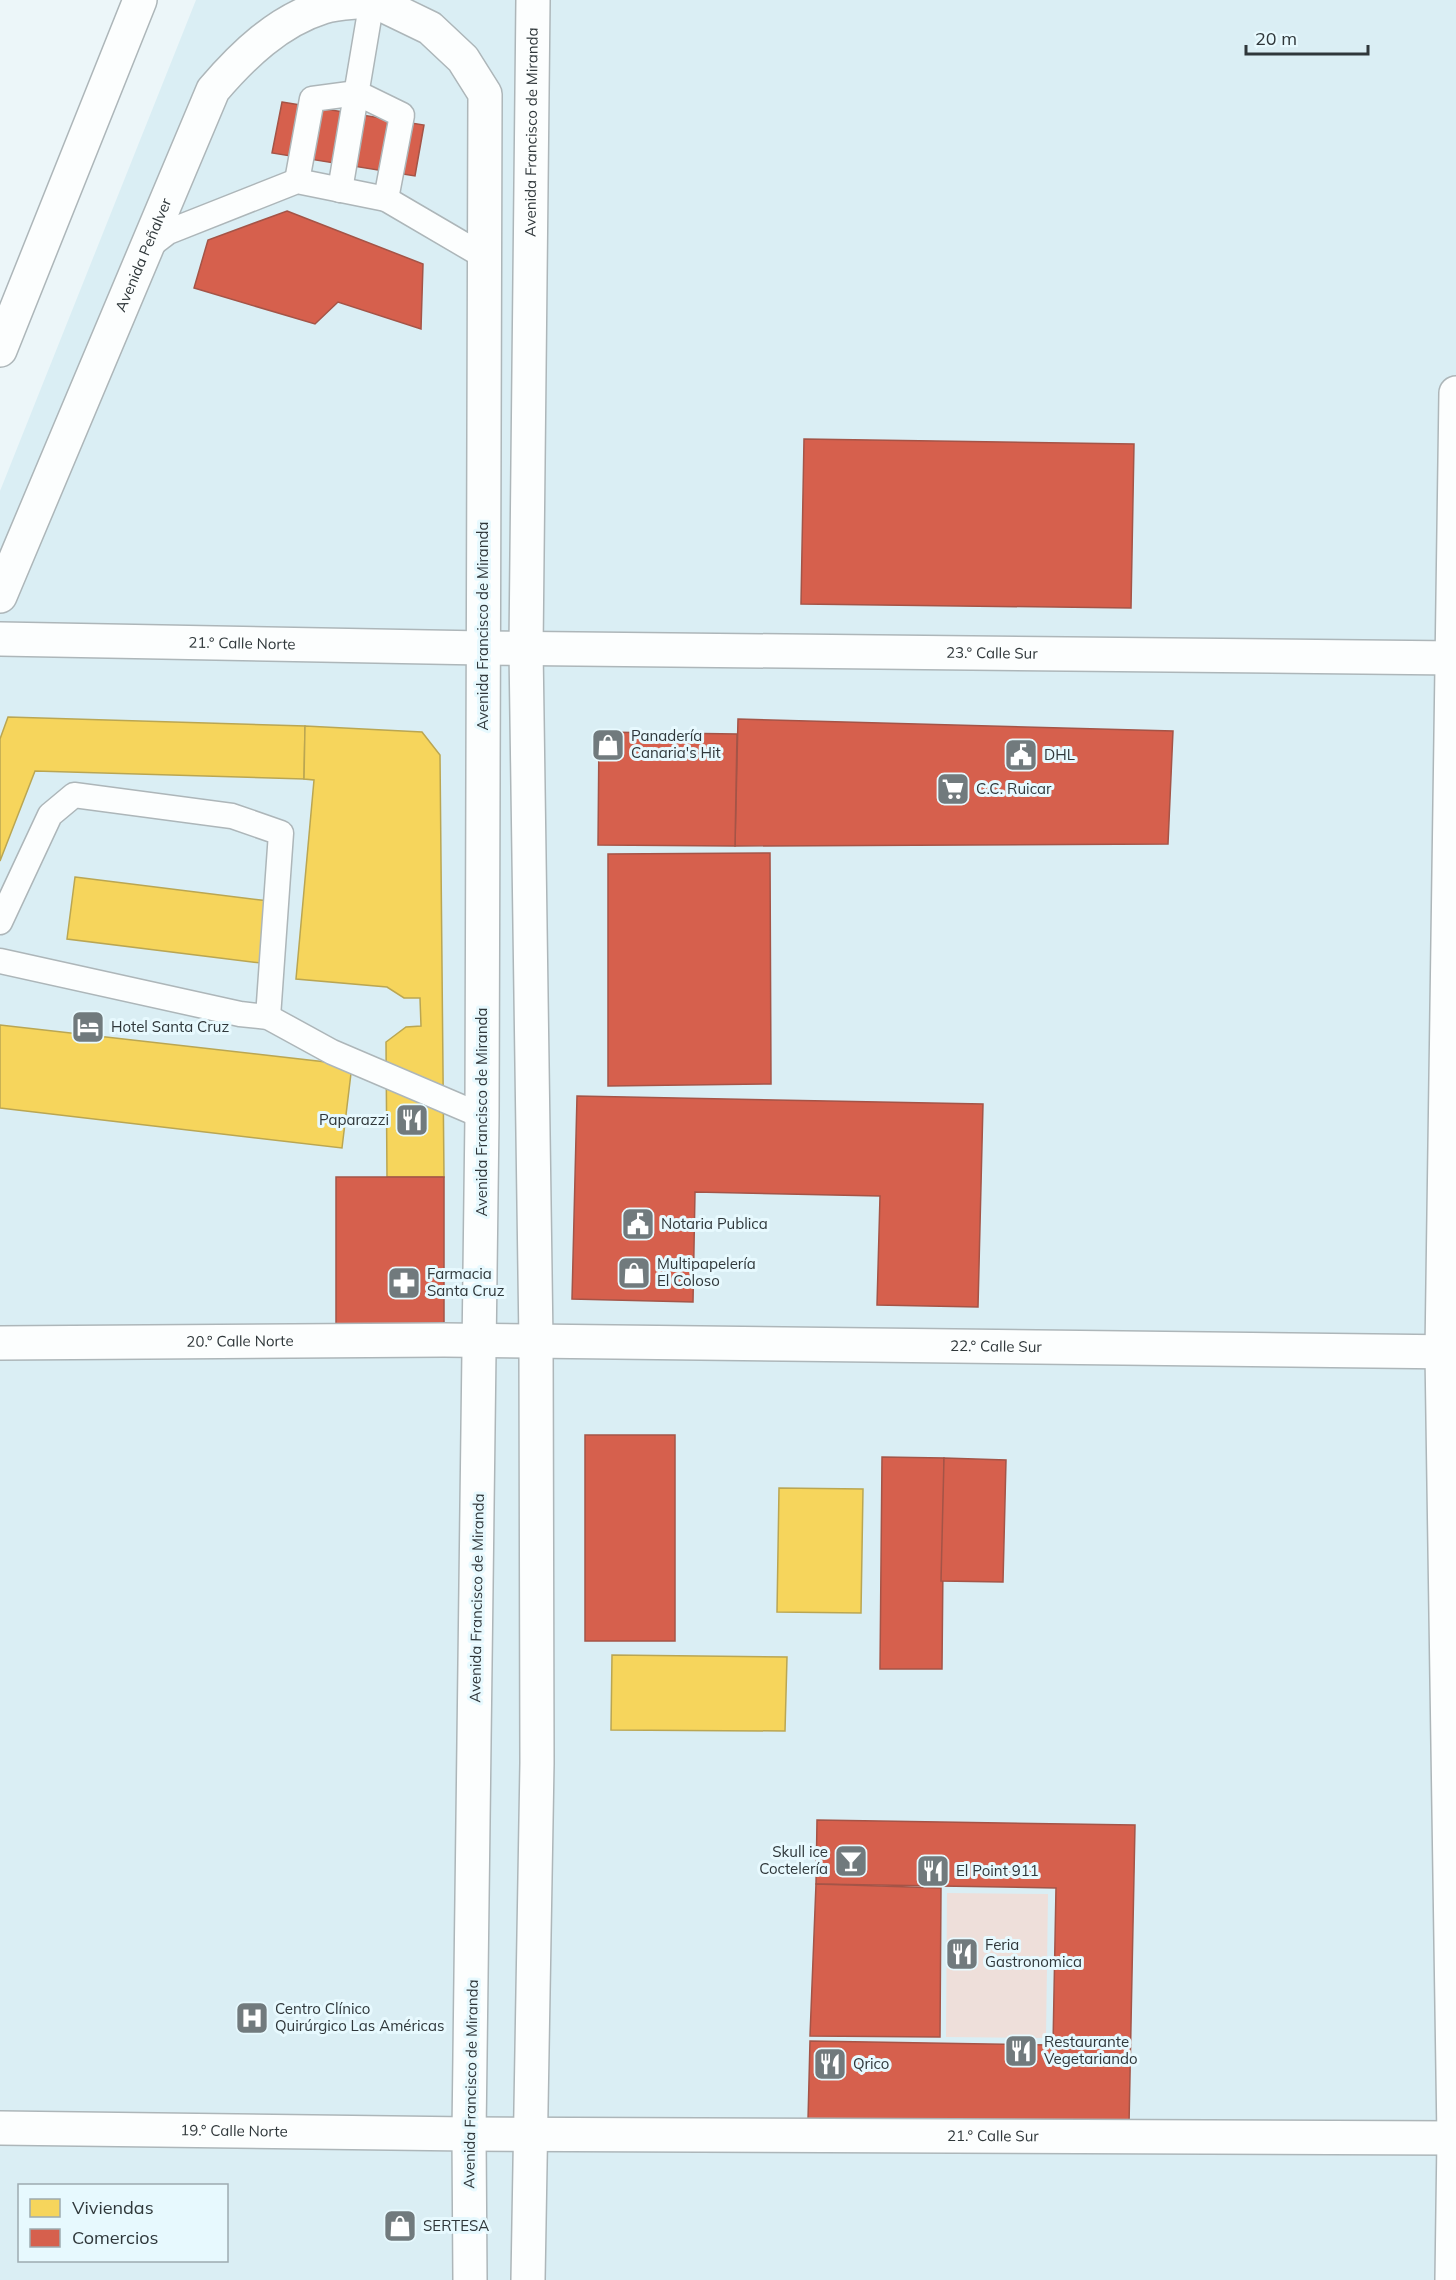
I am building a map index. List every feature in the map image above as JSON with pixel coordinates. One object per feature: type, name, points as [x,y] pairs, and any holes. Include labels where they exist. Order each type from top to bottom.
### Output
[{"type":"street","points":[[0,350],[140,0]]},
{"type":"street","name":"Avenida Francisco de Miranda","points":[[372,0],[430,28],[463,59],[485,94],[482,1116],[470,2280]]},
{"type":"street","name":"Avenida Peñalver","points":[[0,596],[213,90],[244,54],[291,20],[324,6],[372,0]]},
{"type":"street","name":"Avenida Francisco de Miranda","points":[[528,2280],[537,1763],[536,1342],[526,648],[533,0]]},
{"type":"street","points":[[1452,2280],[1455,2138],[1449,1352],[1456,393]]},
{"type":"street","name":"21.° Calle Norte","points":[[0,639],[526,648]]},
{"type":"street","name":"23.° Calle Sur","points":[[526,648],[1454,658]]},
{"type":"street","name":"20.° Calle Norte","points":[[0,1343],[536,1342]]},
{"type":"street","name":"22.° Calle Sur","points":[[536,1342],[1449,1352]]},
{"type":"street","name":"19.° Calle Norte","points":[[0,2128],[529,2134]]},
{"type":"street","name":"21.° Calle Sur","points":[[529,2134],[1455,2138]]},
{"type":"lane","points":[[340,190],[372,0]]},
{"type":"lane","points":[[297,181],[312,99],[357,93],[402,115],[386,199]]},
{"type":"lane","points":[[147,248],[168,232],[297,181],[386,199],[485,257]]},
{"type":"lane","points":[[0,922],[50,815],[74,795],[232,816],[281,833],[268,1017]]},
{"type":"lane","points":[[0,961],[240,1014],[268,1017],[332,1052],[482,1116]]},
{"type":"shaded area","points":[[196,0],[1456,0],[1456,2280],[0,2280],[0,491]]},
{"type":"shaded area","points":[[947,1893],[1048,1894],[1046,2038],[946,2037]]},
{"type":"building: Viviendas","points":[[8,717],[305,726],[304,779],[35,771],[0,861],[0,739]]},
{"type":"building: Viviendas","points":[[305,726],[422,732],[440,755],[444,1177],[387,1177],[386,1042],[406,1027],[421,1026],[420,998],[404,998],[387,987],[296,979],[314,780],[304,779]]},
{"type":"building: Viviendas","points":[[75,877],[269,901],[261,963],[67,939]]},
{"type":"building: Viviendas","points":[[0,1025],[352,1065],[342,1148],[0,1108]]},
{"type":"building: Viviendas","points":[[779,1488],[863,1489],[861,1613],[777,1612]]},
{"type":"building: Viviendas","points":[[612,1655],[787,1657],[785,1731],[611,1730]]},
{"type":"building: Comercios","points":[[282,102],[424,125],[415,176],[272,153]]},
{"type":"building: Comercios","points":[[287,211],[423,264],[421,329],[338,302],[315,324],[194,288],[208,240]]},
{"type":"building: Comercios","points":[[804,439],[1134,444],[1131,608],[801,604]]},
{"type":"building: Comercios","name":"C.C. Ruicar","points":[[738,719],[1173,731],[1168,844],[735,846]]},
{"type":"building: Comercios","points":[[599,732],[737,734],[735,846],[598,845]]},
{"type":"building: Comercios","points":[[770,853],[771,1084],[608,1086],[608,854]]},
{"type":"building: Comercios","points":[[577,1096],[983,1104],[978,1307],[877,1305],[880,1196],[695,1192],[693,1302],[572,1299]]},
{"type":"building: Comercios","points":[[336,1177],[444,1177],[444,1336],[336,1337]]},
{"type":"building: Comercios","points":[[585,1435],[675,1435],[675,1641],[585,1641]]},
{"type":"building: Comercios","points":[[882,1457],[944,1458],[942,1669],[880,1669]]},
{"type":"building: Comercios","points":[[944,1458],[1006,1460],[1003,1582],[941,1581]]},
{"type":"building: Comercios","points":[[817,1820],[1135,1825],[1129,2125],[808,2120],[810,2041],[1053,2045],[1056,1888],[816,1884]]},
{"type":"building: Comercios","points":[[816,1884],[941,1888],[940,2037],[810,2036]]},
{"type":"place","name":"Panadería Canaria's Hit","points":[[608,745]]},
{"type":"place","name":"DHL","points":[[1021,755]]},
{"type":"place","name":"C.C. Ruicar","points":[[953,789]]},
{"type":"place","name":"Hotel Santa Cruz","points":[[88,1027]]},
{"type":"place","name":"Paparazzi","points":[[412,1120]]},
{"type":"place","name":"Notaria Publica","points":[[638,1224]]},
{"type":"place","name":"Multipapelería El Coloso","points":[[634,1273]]},
{"type":"place","name":"Farmacia Santa Cruz","points":[[404,1283]]},
{"type":"place","name":"Skull ice Coctelería","points":[[851,1861]]},
{"type":"place","name":"El Point 911","points":[[933,1871]]},
{"type":"place","name":"Feria Gastronomica","points":[[962,1954]]},
{"type":"place","name":"Centro Clínico Quirúrgico Las Américas","points":[[252,2018]]},
{"type":"place","name":"Restaurante Vegetariando","points":[[1021,2051]]},
{"type":"place","name":"Qrico","points":[[830,2064]]},
{"type":"place","name":"SERTESA","points":[[400,2226]]}]
